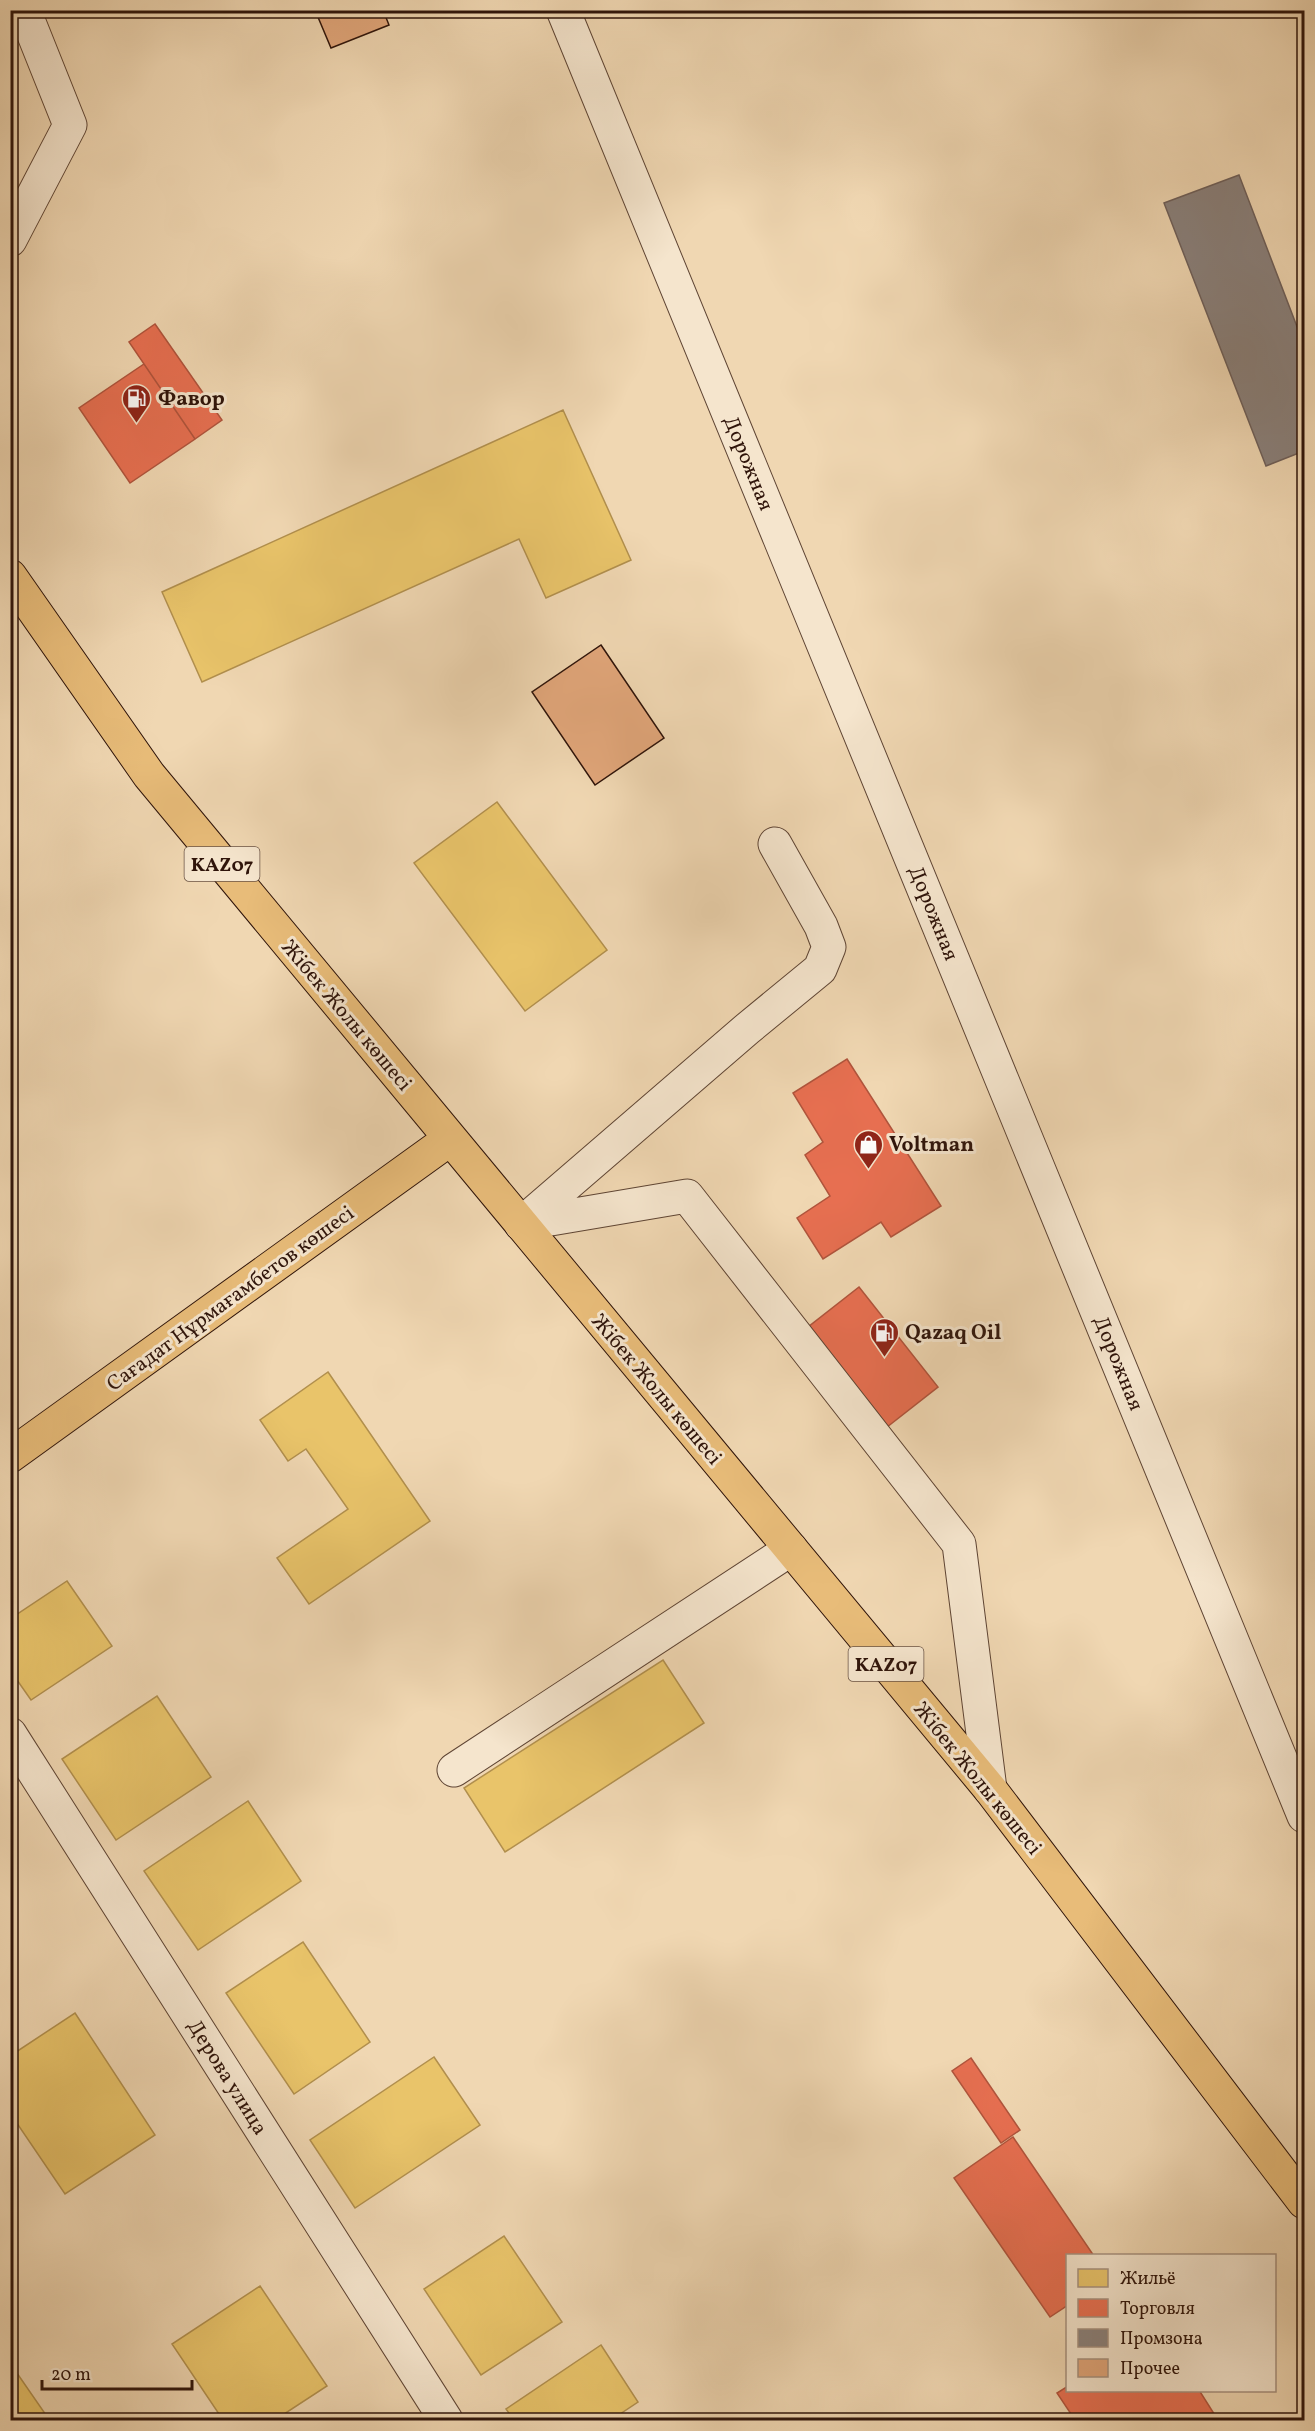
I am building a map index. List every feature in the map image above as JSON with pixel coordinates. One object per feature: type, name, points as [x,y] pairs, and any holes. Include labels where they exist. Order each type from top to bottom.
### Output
[{"type":"main road","name":"Жібек Жолы көшесі","points":[[10,576],[149,775],[990,1789],[1305,2202]]},
{"type":"main road","name":"Сағадат Нұрмағамбетов көшесі","points":[[10,1456],[450,1139]]},
{"type":"street","points":[[10,240],[70,125],[24,10]]},
{"type":"street","name":"Дорожная","points":[[563,10],[1305,1816]]},
{"type":"street","points":[[521,1224],[820,969],[829,947],[821,926],[775,844]]},
{"type":"street","points":[[521,1224],[687,1196],[959,1544],[990,1789]]},
{"type":"street","points":[[454,1770],[790,1549]]},
{"type":"street","name":"Дерова улица","points":[[10,1734],[446,2421]]},
{"type":"building: Жильё","points":[[563,410],[631,560],[546,598],[519,539],[202,682],[162,592]]},
{"type":"building: Жильё","points":[[497,802],[607,950],[525,1011],[414,863]]},
{"type":"building: Жильё","points":[[328,1372],[430,1521],[309,1604],[277,1558],[348,1509],[306,1449],[288,1461],[260,1420]]},
{"type":"building: Жильё","points":[[67,1581],[112,1646],[31,1700],[10,1670],[10,1619]]},
{"type":"building: Жильё","points":[[663,1660],[704,1723],[505,1852],[464,1788]]},
{"type":"building: Жильё","points":[[157,1696],[211,1777],[116,1840],[62,1759]]},
{"type":"building: Жильё","points":[[248,1801],[301,1881],[198,1950],[144,1871]]},
{"type":"building: Жильё","points":[[303,1942],[370,2042],[294,2094],[226,1993]]},
{"type":"building: Жильё","points":[[75,2013],[155,2135],[65,2194],[10,2113],[10,2056]]},
{"type":"building: Жильё","points":[[434,2057],[480,2125],[355,2208],[310,2140]]},
{"type":"building: Жильё","points":[[504,2236],[562,2322],[481,2375],[424,2289]]},
{"type":"building: Жильё","points":[[260,2286],[327,2386],[275,2420],[223,2420],[172,2344]]},
{"type":"building: Жильё","points":[[601,2345],[638,2402],[611,2420],[514,2420],[506,2409]]},
{"type":"building: Жильё","points":[[10,2363],[46,2415],[38,2420],[10,2420]]},
{"type":"building: Торговля","points":[[155,324],[222,420],[195,439],[129,342]]},
{"type":"building: Торговля","points":[[144,364],[195,439],[130,483],[79,408]]},
{"type":"building: Торговля","points":[[847,1059],[941,1206],[891,1237],[881,1222],[823,1259],[797,1218],[830,1196],[805,1155],[823,1142],[793,1093]]},
{"type":"building: Торговля","points":[[859,1287],[938,1387],[882,1431],[803,1331]]},
{"type":"building: Торговля","points":[[971,2058],[1020,2130],[1001,2143],[952,2071]]},
{"type":"building: Торговля","points":[[1013,2137],[1093,2254],[1066,2254],[1066,2306],[1050,2317],[954,2178]]},
{"type":"building: Торговля","points":[[1066,2387],[1066,2392],[1200,2392],[1218,2420],[1075,2420],[1057,2393]]},
{"type":"building: Промзона","points":[[1239,175],[1304,345],[1304,451],[1266,466],[1164,203]]},
{"type":"building: Прочее","points":[[315,10],[383,10],[389,25],[331,48]]},
{"type":"building: Прочее","points":[[601,645],[664,738],[595,785],[532,692]]},
{"type":"place","name":"Фавор","points":[[137,424]]},
{"type":"place","name":"Voltman","points":[[868,1170]]},
{"type":"place","name":"Qazaq Oil","points":[[884,1358]]}]
